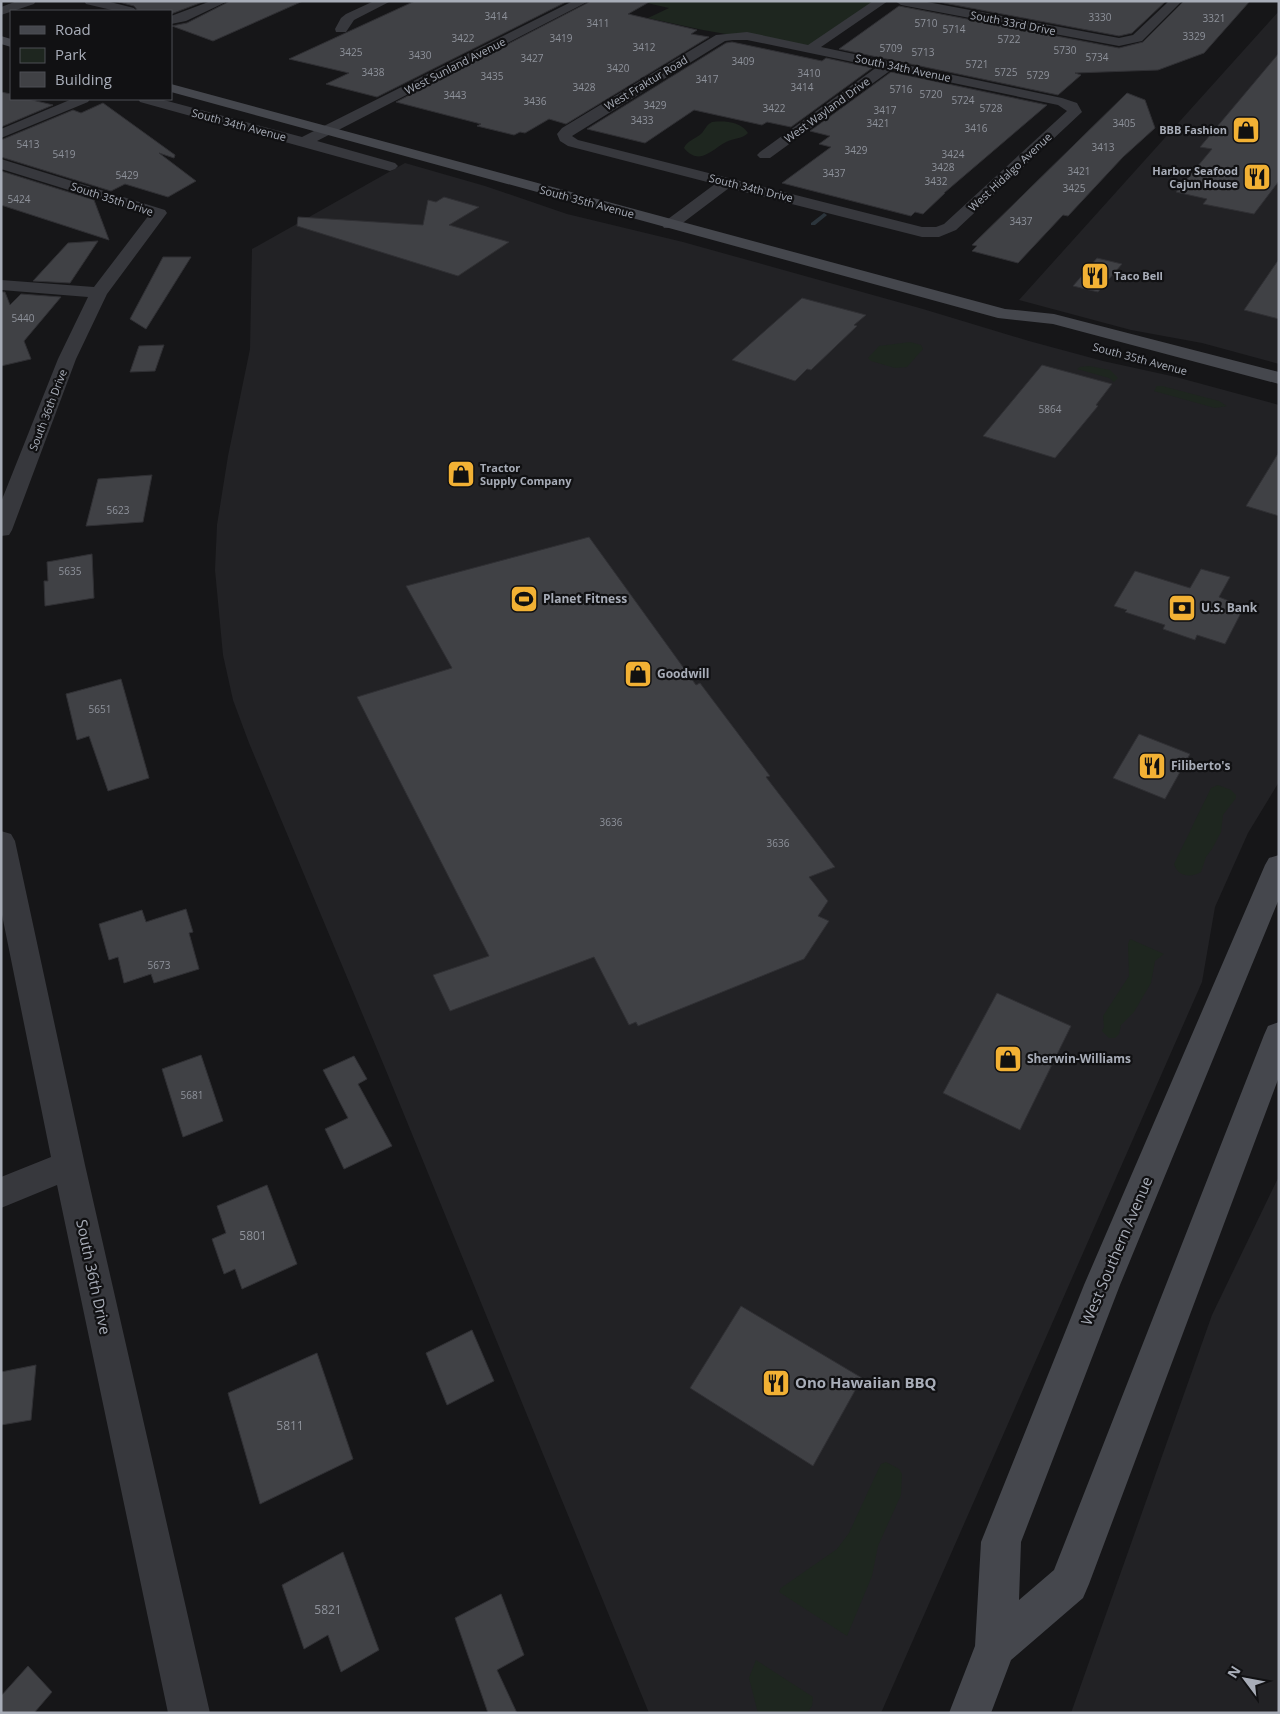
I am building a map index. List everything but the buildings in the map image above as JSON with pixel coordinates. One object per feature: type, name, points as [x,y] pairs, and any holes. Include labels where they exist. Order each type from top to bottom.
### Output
[{"type":"main road","name":"South 35th Avenue","points":[[172,88],[670,225],[1004,314],[1054,319],[1279,378]]},
{"type":"main road","name":"South 35th Avenue","points":[[1004,314],[1040,331],[1250,389]]},
{"type":"main road","name":"West Southern Avenue","points":[[970,1713],[996,1646],[1001,1542],[1102,1285],[1279,865]]},
{"type":"main road","name":"West Southern Avenue","points":[[996,1646],[1069,1584],[1279,1035]]},
{"type":"street","points":[[1,4],[9,1]]},
{"type":"street","points":[[1,12],[30,1]]},
{"type":"street","points":[[90,1],[126,10]]},
{"type":"street","points":[[172,20],[182,18],[222,1]]},
{"type":"street","points":[[341,29],[345,21],[350,17],[385,1]]},
{"type":"street","name":"West Sunland Avenue","points":[[328,131],[583,1]]},
{"type":"street","points":[[810,49],[882,1]]},
{"type":"street","name":"South 33rd Drive","points":[[901,1],[1112,42],[1125,42],[1138,38],[1176,1]]},
{"type":"street","points":[[961,13],[977,1]]},
{"type":"street","name":"South 34th Avenue","points":[[733,36],[746,36],[889,65],[1062,102],[1072,106]]},
{"type":"street","name":"West Fraktur Road","points":[[565,138],[564,134],[567,131],[721,38],[733,36]]},
{"type":"street","name":"West Wayland Drive","points":[[765,155],[889,65]]},
{"type":"street","points":[[1,134],[81,100]]},
{"type":"street","name":"South 34th Avenue","points":[[149,100],[390,166]]},
{"type":"street","name":"West Hidalgo Avenue","points":[[939,232],[950,227],[1075,112],[1072,106]]},
{"type":"street","points":[[304,142],[328,131]]},
{"type":"street","name":"South 34th Drive","points":[[565,138],[573,143],[922,232],[939,232]]},
{"type":"street","name":"South 35th Drive","points":[[1,164],[158,212],[99,293]]},
{"type":"street","points":[[670,225],[727,182]]},
{"type":"street","points":[[1,285],[99,293]]},
{"type":"street","name":"South 36th Drive","points":[[1,530],[68,359],[99,293]]},
{"type":"street","name":"South 36th Drive","points":[[1,841],[68,1165],[189,1713]]},
{"type":"street","points":[[1,1193],[68,1165]]},
{"type":"shaded area","points":[[1279,11],[1279,364],[1202,343],[1131,330],[1019,300]]},
{"type":"shaded area","points":[[405,163],[485,186],[567,214],[683,242],[1103,361],[1176,377],[1279,405],[1279,782],[1248,833],[1215,907],[1202,982],[881,1713],[649,1713],[385,1068],[249,743],[233,700],[223,655],[215,570],[217,525],[228,456],[250,349],[252,249]]},
{"type":"shaded area","points":[[1279,1176],[1279,1713],[1071,1713],[1212,1315]]},
{"type":"green space","points":[[638,1],[882,1],[810,49],[648,18],[669,8]]},
{"type":"green space","points":[[712,122],[737,124],[748,133],[726,142],[706,155],[695,156],[684,148],[701,134]]},
{"type":"green space","points":[[910,342],[921,345],[923,349],[907,367],[895,368],[871,361],[868,358],[879,346]]},
{"type":"green space","points":[[1089,366],[1110,370],[1118,378],[1114,382],[1109,378],[1077,369]]},
{"type":"green space","points":[[1157,386],[1219,401],[1227,406],[1215,408],[1154,391]]},
{"type":"green space","points":[[1218,785],[1231,790],[1236,795],[1236,798],[1223,815],[1221,832],[1206,857],[1201,872],[1189,876],[1182,874],[1178,872],[1174,864],[1211,788]]},
{"type":"green space","points":[[1130,939],[1164,954],[1155,961],[1151,983],[1134,1012],[1121,1025],[1119,1034],[1115,1038],[1109,1038],[1102,1031],[1104,1027],[1103,1016],[1129,976],[1128,944]]},
{"type":"green space","points":[[886,1462],[899,1469],[902,1474],[901,1495],[878,1546],[872,1576],[847,1636],[779,1592],[781,1588],[837,1549],[849,1533],[881,1464]]},
{"type":"green space","points":[[756,1660],[813,1697],[812,1706],[807,1713],[758,1713],[749,1678]]},
{"type":"waterway","points":[[813,224],[824,215]]},
{"type":"place","name":"BBB Fashion","points":[[1246,130]]},
{"type":"place","name":"Harbor Seafood Cajun House","points":[[1257,177]]},
{"type":"place","name":"Taco Bell","points":[[1095,276]]},
{"type":"place","name":"Tractor Supply Company","points":[[461,474]]},
{"type":"place","name":"Planet Fitness","points":[[524,599]]},
{"type":"place","name":"U.S. Bank","points":[[1182,608]]},
{"type":"place","name":"Goodwill","points":[[638,674]]},
{"type":"place","name":"Filiberto's","points":[[1152,766]]},
{"type":"place","name":"Sherwin-Williams","points":[[1008,1059]]},
{"type":"place","name":"Ono Hawaiian BBQ","points":[[776,1383]]}]
